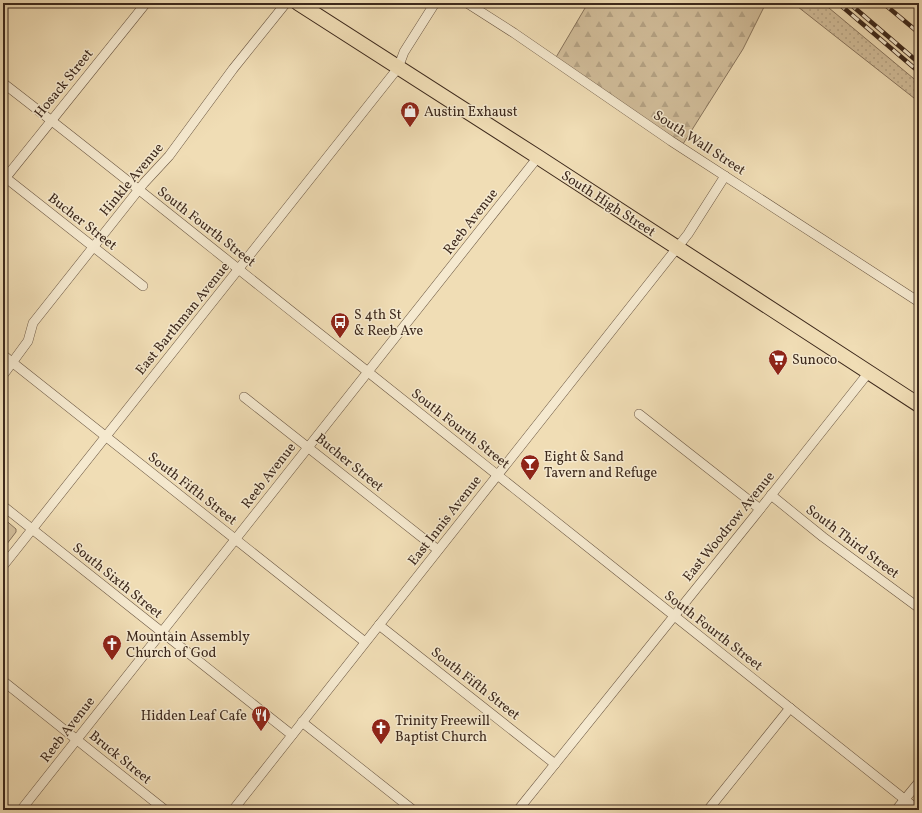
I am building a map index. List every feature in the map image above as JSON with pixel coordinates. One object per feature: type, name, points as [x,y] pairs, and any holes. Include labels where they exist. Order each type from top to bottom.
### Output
[{"type":"main road","name":"South High Street","points":[[298,3],[919,405]]},
{"type":"street","name":"Hosack Street","points":[[5,180],[146,3]]},
{"type":"street","name":"Hinkle Avenue","points":[[3,375],[28,341],[33,323],[139,190],[169,156],[233,69],[286,3]]},
{"type":"street","name":"East Barthman Avenue","points":[[3,566],[398,68],[404,52],[435,3]]},
{"type":"street","name":"South Wall Street","points":[[467,3],[514,33],[671,141],[919,302]]},
{"type":"street","name":"South Fourth Street","points":[[3,83],[918,810]]},
{"type":"street","name":"Reeb Avenue","points":[[21,810],[538,157]]},
{"type":"street","name":"East Innis Avenue","points":[[233,810],[688,234],[724,176]]},
{"type":"street","name":"Bucher Street","points":[[5,180],[143,286]]},
{"type":"street","name":"South Fifth Street","points":[[3,355],[365,642]]},
{"type":"street","name":"East Woodrow Avenue","points":[[518,810],[869,372]]},
{"type":"street","name":"Bucher Street","points":[[244,397],[308,447],[436,553]]},
{"type":"street","points":[[639,414],[760,509]]},
{"type":"street","name":"South Third Street","points":[[771,495],[823,537],[919,608]]},
{"type":"street","name":"South Sixth Street","points":[[3,506],[292,735]]},
{"type":"street","name":"South Fifth Street","points":[[379,625],[555,764]]},
{"type":"street","name":"Bruck Street","points":[[3,680],[165,810]]},
{"type":"street","points":[[708,810],[790,708]]},
{"type":"street","points":[[302,722],[413,810]]},
{"type":"street","points":[[896,810],[919,782]]},
{"type":"green space","points":[[588,3],[766,3],[743,49],[683,144],[555,59]]},
{"type":"green space","points":[[793,3],[823,3],[919,83],[919,102]]},
{"type":"green space","points":[[3,518],[16,529],[16,532],[3,549]]},
{"type":"railway","points":[[838,3],[919,72]]},
{"type":"railway","points":[[849,3],[919,63]]},
{"type":"railway","points":[[883,3],[919,33]]},
{"type":"place","name":"Austin Exhaust","points":[[410,128]]},
{"type":"place","name":"S 4th St & Reeb Ave","points":[[340,339]]},
{"type":"place","name":"Sunoco","points":[[778,376]]},
{"type":"place","name":"Eight & Sand Tavern and Refuge","points":[[530,481]]},
{"type":"place","name":"Mountain Assembly Church of God","points":[[112,661]]},
{"type":"place","name":"Hidden Leaf Cafe","points":[[261,732]]},
{"type":"place","name":"Trinity Freewill Baptist Church","points":[[381,745]]}]
